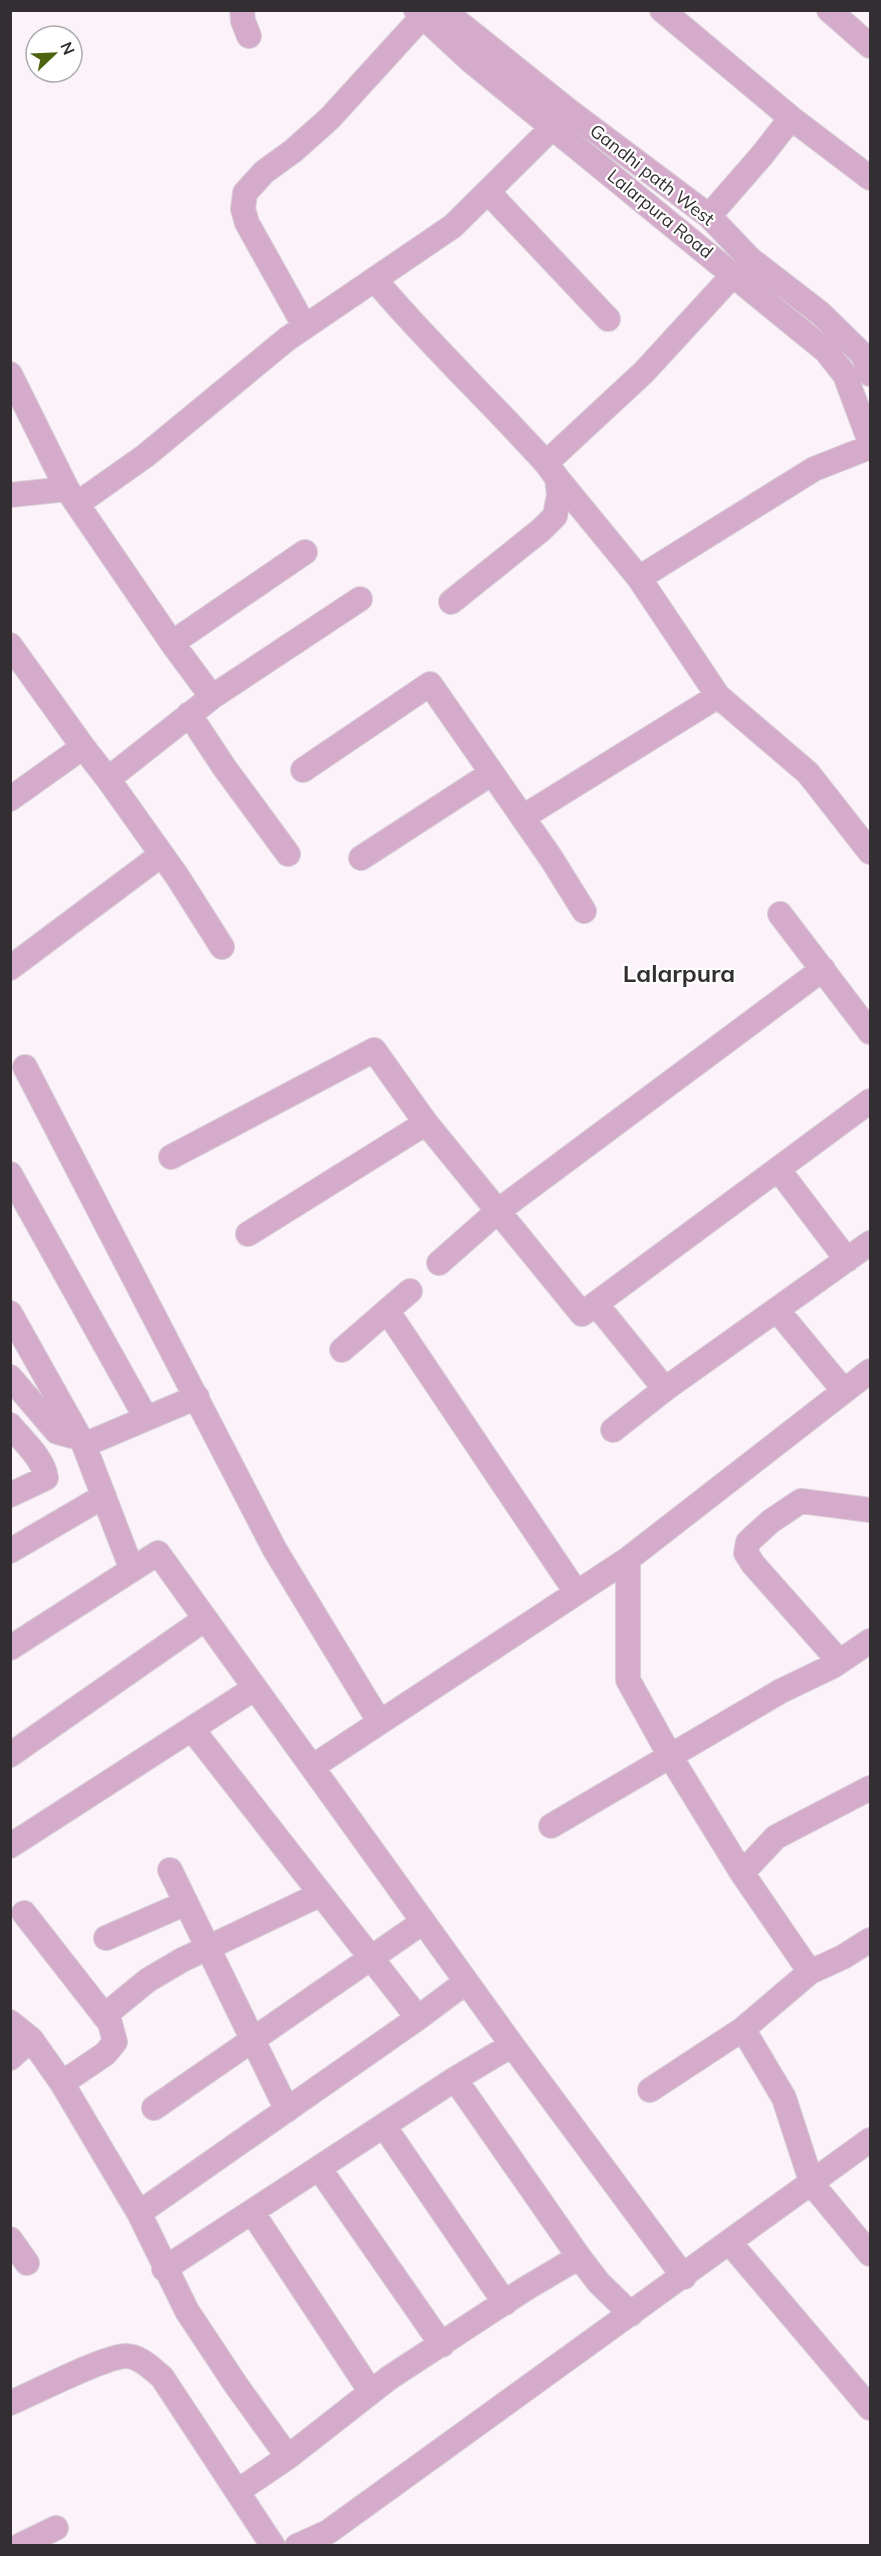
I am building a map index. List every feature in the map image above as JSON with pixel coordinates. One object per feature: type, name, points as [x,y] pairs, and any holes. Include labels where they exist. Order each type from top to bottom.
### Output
[{"type":"street","points":[[242,10],[243,21],[249,36]]},
{"type":"street","name":"Gandhi path West","points":[[447,10],[561,119],[709,216],[750,259],[820,313],[863,355],[870,374]]},
{"type":"street","points":[[662,10],[790,118],[870,178]]},
{"type":"street","points":[[829,10],[870,46]]},
{"type":"street","points":[[305,327],[247,223],[243,209],[245,193],[264,172],[293,151],[330,118],[419,14]]},
{"type":"street","name":"Lalarpura Road","points":[[419,14],[561,119],[734,274],[826,351],[845,375],[870,442]]},
{"type":"street","points":[[709,216],[763,154],[790,118]]},
{"type":"street","points":[[10,495],[72,496],[145,456],[305,327],[453,226],[561,119]]},
{"type":"street","points":[[488,192],[608,319]]},
{"type":"street","points":[[552,471],[734,274]]},
{"type":"street","points":[[375,279],[406,316],[500,412],[552,471],[639,578],[718,696],[808,773],[870,852]]},
{"type":"street","points":[[10,374],[72,496],[172,643],[212,697]]},
{"type":"street","points":[[639,578],[814,469],[870,447]]},
{"type":"street","points":[[451,602],[541,530],[555,516],[559,495],[552,471]]},
{"type":"street","points":[[172,643],[305,552]]},
{"type":"street","points":[[108,779],[212,697],[360,599]]},
{"type":"street","points":[[10,645],[108,779],[222,947]]},
{"type":"street","points":[[303,770],[430,684],[523,817],[584,912]]},
{"type":"street","points":[[523,817],[718,696]]},
{"type":"street","points":[[189,714],[224,767],[288,854]]},
{"type":"street","points":[[10,799],[83,747]]},
{"type":"street","points":[[361,858],[492,773]]},
{"type":"street","points":[[10,968],[161,855]]},
{"type":"street","points":[[780,914],[870,1032]]},
{"type":"street","points":[[439,1263],[498,1211],[823,969]]},
{"type":"street","points":[[171,1157],[374,1050],[426,1123],[582,1314],[870,1101]]},
{"type":"street","points":[[25,1067],[275,1550],[379,1721]]},
{"type":"street","points":[[248,1234],[426,1123]]},
{"type":"street","points":[[778,1169],[847,1260]]},
{"type":"street","points":[[10,1174],[146,1418]]},
{"type":"street","points":[[613,1430],[665,1389],[870,1243]]},
{"type":"street","points":[[342,1350],[410,1292]]},
{"type":"street","points":[[596,1304],[665,1389]]},
{"type":"street","points":[[777,1310],[844,1391]]},
{"type":"street","points":[[388,1312],[576,1592]]},
{"type":"street","points":[[10,1313],[80,1439],[132,1570]]},
{"type":"street","points":[[312,1767],[628,1559],[870,1371]]},
{"type":"street","points":[[10,1377],[57,1432],[80,1439],[146,1418],[197,1397]]},
{"type":"street","points":[[10,1425],[40,1462],[46,1478],[10,1495]]},
{"type":"street","points":[[10,1551],[104,1496]]},
{"type":"street","points":[[839,1661],[753,1564],[746,1552],[748,1542],[771,1521],[801,1501],[870,1510]]},
{"type":"street","points":[[10,1648],[158,1553],[466,1982],[684,2277]]},
{"type":"street","points":[[628,1559],[628,1680],[670,1756],[742,1873],[810,1972]]},
{"type":"street","points":[[10,1755],[205,1619]]},
{"type":"street","points":[[551,1826],[870,1641]]},
{"type":"street","points":[[10,1846],[255,1688]]},
{"type":"street","points":[[192,1729],[418,2018]]},
{"type":"street","points":[[742,1873],[776,1837],[870,1788]]},
{"type":"street","points":[[170,1870],[286,2110]]},
{"type":"street","points":[[104,2016],[148,1980],[208,1947],[321,1894]]},
{"type":"street","points":[[106,1938],[186,1903]]},
{"type":"street","points":[[24,1913],[110,2023],[115,2042],[105,2054],[62,2083]]},
{"type":"street","points":[[154,2108],[423,1922]]},
{"type":"street","points":[[650,2091],[743,2029],[810,1972],[843,1958],[870,1940]]},
{"type":"street","points":[[139,2214],[466,1982]]},
{"type":"street","points":[[10,2022],[31,2039],[62,2083],[139,2214],[164,2269],[187,2311],[236,2385],[288,2457]]},
{"type":"street","points":[[743,2029],[784,2098],[812,2184],[870,2254]]},
{"type":"street","points":[[10,2058],[31,2039]]},
{"type":"street","points":[[164,2269],[455,2079],[512,2045]]},
{"type":"street","points":[[455,2079],[579,2258],[599,2283],[631,2314]]},
{"type":"street","points":[[384,2126],[505,2303]]},
{"type":"street","points":[[297,2546],[328,2532],[684,2277],[870,2140]]},
{"type":"street","points":[[319,2168],[442,2345]]},
{"type":"street","points":[[252,2212],[371,2392]]},
{"type":"street","points":[[10,2239],[27,2263]]},
{"type":"street","points":[[730,2243],[870,2408]]},
{"type":"street","points":[[238,2491],[288,2457],[389,2378],[579,2258]]},
{"type":"street","points":[[10,2403],[107,2361],[127,2356],[144,2362],[162,2377],[273,2546]]},
{"type":"street","points":[[19,2546],[56,2528]]},
{"type":"district","name":"Lalarpura","points":[[679,974]]}]
